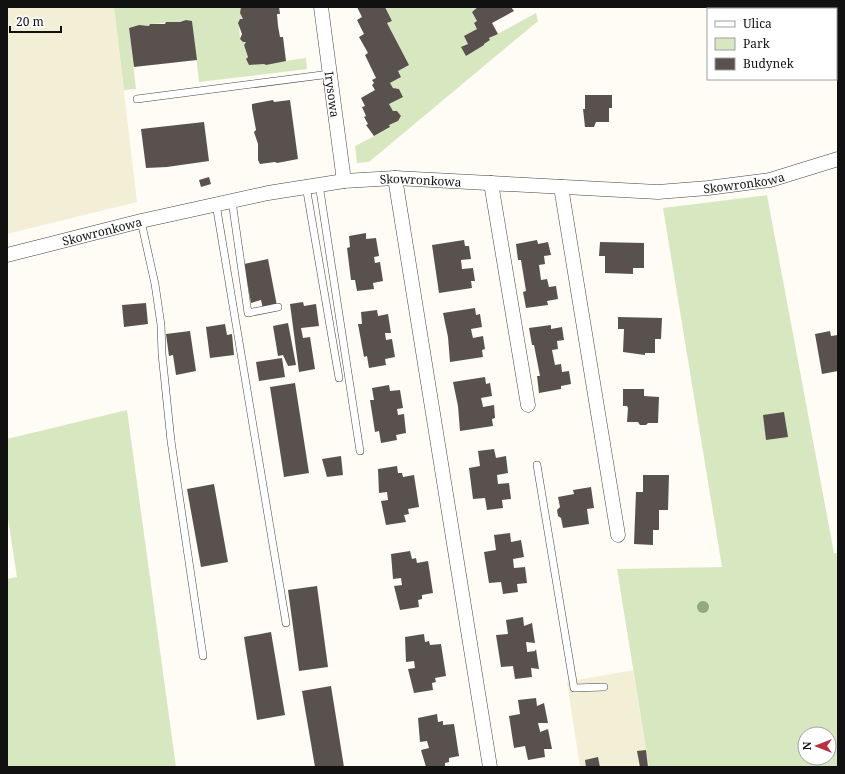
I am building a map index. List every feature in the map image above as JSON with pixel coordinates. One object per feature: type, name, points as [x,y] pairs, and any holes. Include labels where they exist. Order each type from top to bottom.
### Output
[{"type":"street","name":"Irysowa","points":[[321,7],[344,181]]},
{"type":"street","name":"Skowronkowa","points":[[7,255],[141,221],[216,204],[312,185],[344,181],[395,178],[658,192],[708,188],[770,180],[838,159]]},
{"type":"street","points":[[395,178],[490,767]]},
{"type":"street","points":[[492,183],[528,405]]},
{"type":"street","points":[[561,186],[618,535]]},
{"type":"lane","points":[[137,99],[330,74]]},
{"type":"lane","points":[[312,185],[340,378]]},
{"type":"lane","points":[[312,185],[360,451]]},
{"type":"lane","points":[[232,201],[248,313],[278,307]]},
{"type":"lane","points":[[216,204],[286,623]]},
{"type":"lane","points":[[141,221],[155,284],[161,325],[162,354],[171,441],[203,656]]},
{"type":"lane","points":[[537,464],[574,688],[604,687]]},
{"type":"shaded area","points":[[7,7],[114,7],[137,202],[7,234]]},
{"type":"shaded area","points":[[633,670],[649,767],[580,767],[567,682]]},
{"type":"green space","points":[[114,7],[241,7],[240,13],[243,19],[240,19],[239,21],[240,39],[243,42],[246,42],[244,45],[248,57],[246,59],[249,65],[266,65],[306,58],[307,69],[199,82],[192,21],[186,20],[180,22],[151,24],[149,26],[139,25],[129,28],[136,89],[124,90]]},
{"type":"green space","points":[[385,7],[478,7],[477,21],[474,23],[477,29],[468,44],[462,47],[466,55],[484,45],[490,40],[490,38],[536,13],[538,21],[369,162],[357,163],[355,146],[390,128],[389,125],[398,121],[401,117],[397,111],[393,111],[389,104],[403,96],[399,89],[393,88],[390,83],[401,77],[398,71],[409,65],[387,23],[392,21]]},
{"type":"green space","points":[[767,195],[834,553],[838,553],[838,767],[649,767],[617,569],[722,567],[663,208]]},
{"type":"green space","points":[[127,410],[176,767],[7,767],[7,579],[17,577],[7,512],[7,439]]},
{"type":"building","points":[[241,7],[279,7],[280,14],[277,14],[278,26],[280,37],[283,37],[286,61],[266,65],[249,65],[246,59],[248,57],[244,45],[246,42],[243,42],[240,39],[242,34],[238,23],[240,19],[243,19],[240,13]]},
{"type":"building","points":[[357,7],[385,7],[392,21],[387,23],[409,65],[398,71],[401,77],[390,83],[393,88],[399,89],[403,97],[389,104],[393,111],[397,111],[401,116],[398,121],[389,125],[390,127],[374,136],[366,125],[368,124],[364,117],[366,116],[362,107],[365,106],[361,98],[375,90],[372,85],[374,83],[372,80],[376,78],[365,55],[368,53],[359,37],[364,34],[357,20],[362,17]]},
{"type":"building","points":[[478,7],[511,7],[514,11],[492,23],[498,34],[489,38],[490,40],[484,45],[466,56],[461,47],[468,44],[464,36],[477,29],[474,23],[477,21],[472,12]]},
{"type":"building","points":[[186,20],[192,21],[197,60],[134,67],[129,28],[139,25],[149,26],[150,24],[165,24],[166,22],[180,22]]},
{"type":"building","points":[[585,95],[612,95],[612,108],[609,108],[609,122],[596,122],[594,127],[585,127],[583,109],[585,109]]},
{"type":"building","points":[[273,100],[274,102],[290,100],[298,159],[277,163],[260,164],[258,160],[258,144],[254,132],[256,130],[252,104]]},
{"type":"building","points":[[204,122],[209,161],[167,167],[146,168],[141,129]]},
{"type":"building","points":[[209,177],[211,184],[201,187],[199,180]]},
{"type":"building","points":[[366,233],[366,239],[376,238],[379,256],[374,257],[375,263],[380,262],[383,281],[373,283],[374,289],[357,291],[355,280],[351,280],[347,248],[350,247],[349,236]]},
{"type":"building","points":[[464,240],[465,246],[469,246],[471,259],[461,260],[462,269],[473,268],[475,281],[471,281],[472,288],[439,293],[432,245]]},
{"type":"building","points":[[537,240],[538,244],[548,242],[551,255],[544,256],[545,264],[539,265],[541,280],[547,279],[549,287],[556,286],[558,299],[547,301],[548,305],[526,308],[523,292],[526,291],[521,260],[518,260],[516,244]]},
{"type":"building","points":[[600,242],[644,243],[644,268],[633,268],[633,274],[605,273],[605,256],[599,256]]},
{"type":"building","points":[[268,259],[277,306],[263,309],[261,300],[251,303],[244,264]]},
{"type":"building","points":[[303,302],[304,306],[316,304],[319,326],[301,328],[303,338],[310,337],[315,369],[299,372],[290,304]]},
{"type":"building","points":[[146,303],[148,324],[124,327],[122,305]]},
{"type":"building","points":[[475,308],[476,315],[480,314],[482,327],[471,329],[473,338],[483,336],[485,349],[482,350],[483,357],[450,362],[448,337],[443,313]]},
{"type":"building","points":[[377,310],[378,316],[388,314],[391,333],[385,333],[386,340],[392,339],[395,357],[385,359],[386,365],[369,368],[367,356],[364,357],[358,324],[362,324],[361,312]]},
{"type":"building","points":[[618,317],[662,318],[661,339],[655,339],[655,353],[645,353],[645,355],[623,352],[624,329],[618,329]]},
{"type":"building","points":[[288,323],[296,365],[288,366],[283,355],[278,356],[273,326]]},
{"type":"building","points":[[225,324],[227,335],[232,334],[234,355],[210,358],[206,327]]},
{"type":"building","points":[[551,325],[551,329],[562,327],[564,340],[557,341],[558,349],[552,350],[555,365],[561,364],[562,372],[569,371],[571,384],[561,386],[561,389],[539,393],[537,376],[540,376],[529,328]]},
{"type":"building","points":[[190,331],[196,371],[176,375],[173,355],[169,356],[166,334]]},
{"type":"building","points":[[830,331],[831,336],[838,335],[838,371],[822,374],[815,334]]},
{"type":"building","points":[[282,358],[285,377],[259,381],[256,362]]},
{"type":"building","points":[[485,377],[486,384],[490,383],[492,396],[481,398],[483,407],[494,405],[495,418],[492,419],[493,426],[460,431],[458,406],[453,382]]},
{"type":"building","points":[[295,383],[309,473],[284,477],[270,387]]},
{"type":"building","points":[[389,385],[390,391],[400,390],[403,408],[397,409],[398,415],[404,414],[406,433],[396,435],[397,440],[381,443],[379,431],[375,432],[370,400],[374,400],[372,388]]},
{"type":"building","points":[[623,389],[644,389],[644,396],[659,397],[658,423],[640,425],[638,422],[627,422],[628,408],[627,406],[623,406]]},
{"type":"building","points":[[784,412],[788,437],[766,440],[763,415]]},
{"type":"building","points":[[494,449],[496,458],[506,456],[508,473],[497,475],[498,484],[509,483],[511,499],[502,500],[503,508],[487,510],[485,498],[473,499],[469,468],[480,466],[478,451]]},
{"type":"building","points":[[341,456],[343,475],[327,477],[322,459]]},
{"type":"building","points":[[397,466],[398,473],[402,473],[403,477],[414,475],[419,507],[408,509],[409,514],[404,515],[406,522],[386,525],[381,501],[388,500],[387,492],[379,493],[378,469]]},
{"type":"building","points":[[643,475],[669,475],[668,510],[659,510],[659,530],[653,530],[653,545],[634,544],[636,492],[643,492]]},
{"type":"building","points":[[214,484],[228,562],[201,567],[187,489]]},
{"type":"building","points":[[591,487],[594,508],[587,509],[589,524],[563,528],[561,518],[558,516],[557,510],[560,507],[558,497],[574,494],[573,490]]},
{"type":"building","points":[[510,533],[511,542],[521,540],[524,557],[513,559],[514,568],[525,567],[527,583],[517,584],[518,592],[503,594],[501,582],[489,583],[484,552],[496,550],[494,535]]},
{"type":"building","points":[[410,551],[412,559],[416,558],[417,563],[428,561],[433,593],[422,595],[422,599],[418,600],[419,607],[400,610],[394,586],[402,585],[401,578],[393,579],[391,554]]},
{"type":"building","points":[[317,586],[328,667],[299,671],[288,590]]},
{"type":"building","points":[[523,617],[524,626],[532,623],[535,643],[526,642],[527,652],[535,651],[536,649],[539,669],[531,668],[532,677],[515,679],[513,666],[501,667],[496,635],[508,634],[506,620]]},
{"type":"building","points":[[271,632],[285,715],[257,720],[244,637]]},
{"type":"building","points":[[424,634],[425,642],[429,641],[430,645],[441,644],[446,676],[435,678],[436,682],[432,683],[433,690],[414,693],[408,669],[415,668],[414,661],[406,662],[405,637]]},
{"type":"building","points":[[331,686],[344,767],[315,767],[302,691]]},
{"type":"building","points":[[536,698],[537,706],[544,703],[548,723],[538,723],[540,732],[548,729],[552,749],[544,749],[545,757],[528,760],[525,746],[514,748],[509,716],[520,714],[518,700]]},
{"type":"building","points":[[437,714],[438,722],[443,721],[443,725],[454,724],[459,756],[449,758],[449,762],[445,763],[445,767],[426,767],[421,750],[429,748],[427,741],[420,742],[418,718]]},
{"type":"building","points":[[646,750],[648,767],[640,767],[637,751]]},
{"type":"building","points":[[598,757],[600,767],[586,767],[585,760]]}]
